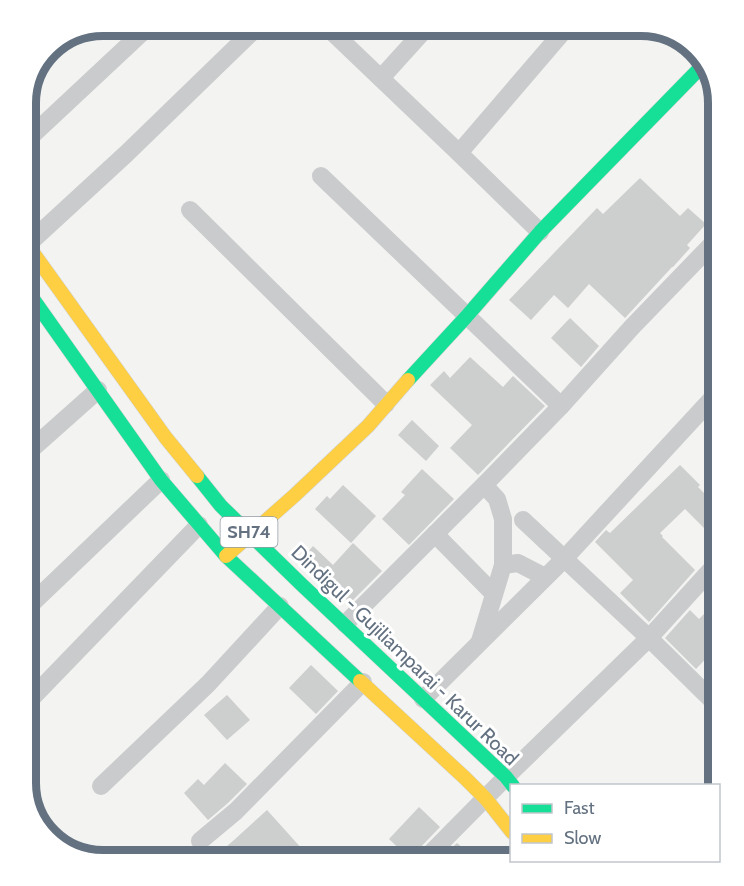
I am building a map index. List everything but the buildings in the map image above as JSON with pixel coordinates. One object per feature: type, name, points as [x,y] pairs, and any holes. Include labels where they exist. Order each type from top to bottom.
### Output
[{"type":"main road","points":[[226,556],[368,426],[540,232],[699,69]]},
{"type":"main road","name":"Dindigul - Gujiliamparai - Karur Road","points":[[36,257],[166,438],[221,506],[509,781]]},
{"type":"main road","name":"SH74","points":[[36,308],[98,390],[161,480],[226,556],[486,799],[510,829]]},
{"type":"street","points":[[36,132],[138,36]]},
{"type":"street","points":[[36,235],[126,154],[248,36]]},
{"type":"street","points":[[337,36],[540,232]]},
{"type":"street","points":[[381,78],[419,36]]},
{"type":"street","points":[[459,153],[559,36]]},
{"type":"street","points":[[321,176],[561,406]]},
{"type":"street","points":[[190,210],[386,404]]},
{"type":"street","points":[[345,624],[561,406],[632,327],[708,248]]},
{"type":"street","points":[[36,291],[54,281]]},
{"type":"street","points":[[36,445],[98,390]]},
{"type":"street","points":[[423,699],[564,558],[708,403]]},
{"type":"street","points":[[36,599],[161,480]]},
{"type":"street","points":[[479,643],[503,565],[503,519],[497,499],[484,485]]},
{"type":"street","points":[[523,520],[708,696]]},
{"type":"street","points":[[36,694],[199,525]]},
{"type":"street","points":[[435,534],[495,594]]},
{"type":"street","points":[[503,565],[518,563],[545,577]]},
{"type":"street","points":[[435,850],[486,799],[509,781],[649,638],[708,573]]},
{"type":"street","points":[[101,786],[208,684],[280,606]]},
{"type":"street","points":[[201,841],[236,811],[363,682]]},
{"type":"traffic: fast","points":[[408,380],[540,232],[699,69]]},
{"type":"traffic: fast","points":[[36,303],[161,480],[226,556],[360,681]]},
{"type":"traffic: fast","points":[[197,476],[221,506],[511,784]]},
{"type":"traffic: slow","points":[[36,257],[166,438],[197,476]]},
{"type":"traffic: slow","points":[[226,556],[368,426],[408,380]]},
{"type":"traffic: slow","points":[[360,681],[465,778],[486,799],[510,829]]}]
